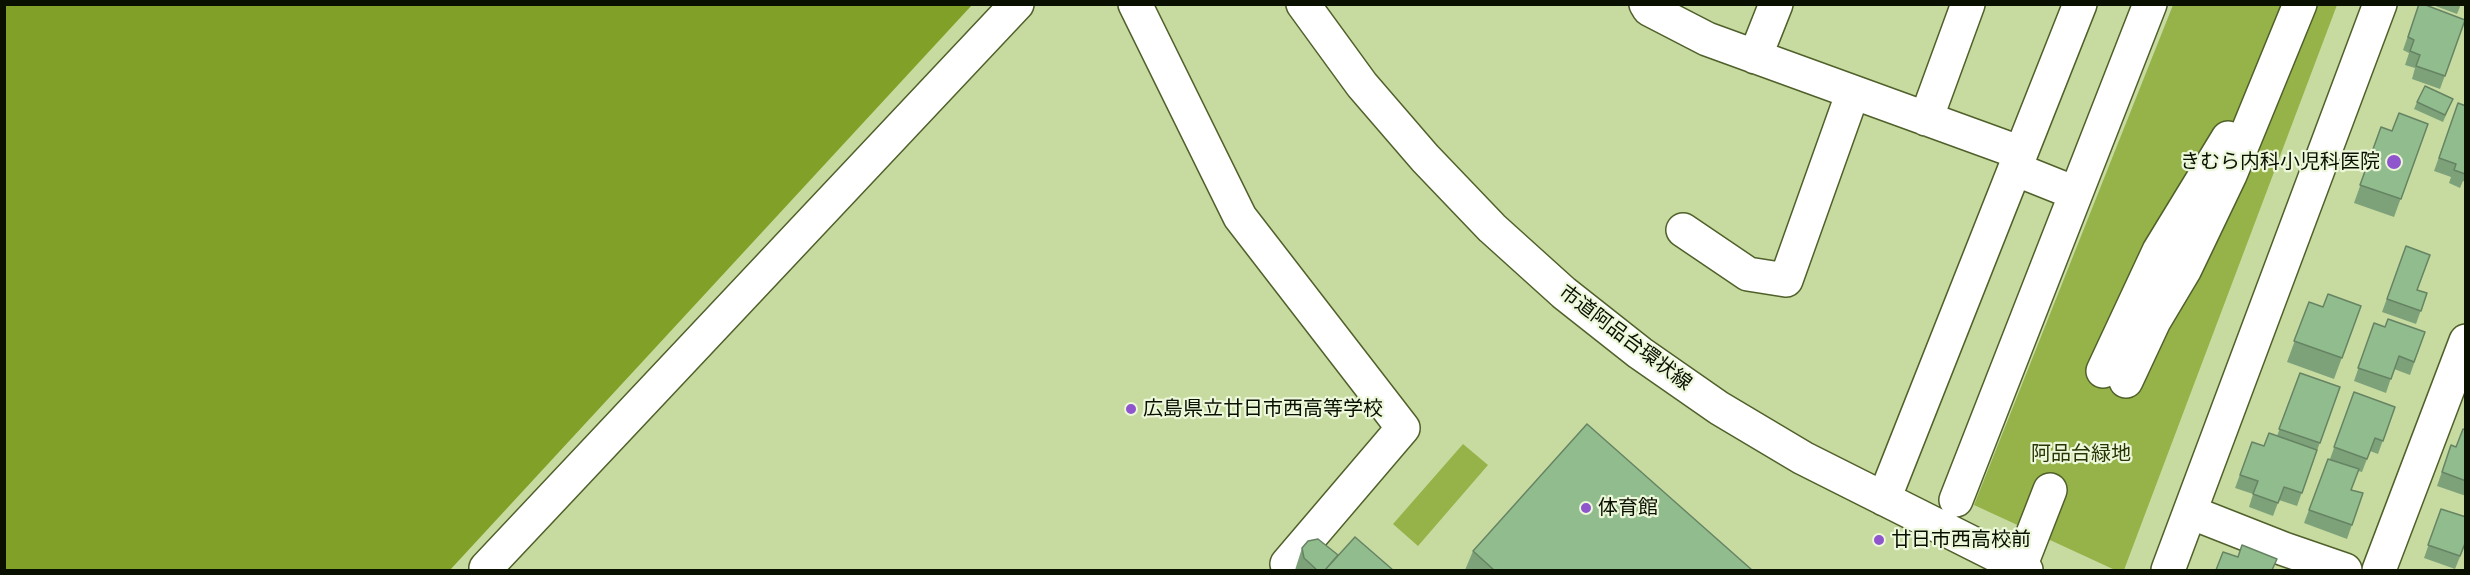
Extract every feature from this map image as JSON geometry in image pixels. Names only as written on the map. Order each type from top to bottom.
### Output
[{"type":"street","points":[[487,570],[486,568],[1017,4]]},
{"type":"street","points":[[1135,4],[1240,217],[1403,428],[1287,564]]},
{"type":"street","name":"市道阿品台環状線","points":[[1303,4],[1362,85],[1425,158],[1492,228],[1564,293],[1640,353],[1719,408],[1803,458],[2024,569]]},
{"type":"street","points":[[1646,4],[1649,9],[1707,39],[1926,119],[2018,161],[2076,193]]},
{"type":"street","points":[[1755,57],[1776,4]]},
{"type":"street","points":[[1926,119],[1968,4]]},
{"type":"street","points":[[1884,499],[2080,4]]},
{"type":"street","points":[[1956,500],[2150,4]]},
{"type":"street","points":[[2115,376],[2154,321],[2185,269],[2230,175],[2300,4]]},
{"type":"street","points":[[2168,570],[2380,4]]},
{"type":"street","points":[[1683,230],[1748,274],[1786,280],[1853,92]]},
{"type":"street","points":[[2379,570],[2466,341]]},
{"type":"street","points":[[2024,569],[2050,490]]},
{"type":"street","points":[[2190,512],[2345,570]]},
{"type":"green space","points":[[4,5],[972,5],[450,570],[5,570]]},
{"type":"green space","name":"阿品台緑地","points":[[2173,5],[2337,5],[2124,570],[2115,570],[1974,505]]},
{"type":"green space","points":[[1463,444],[1488,465],[1418,546],[1393,524]]},
{"type":"building","points":[[2419,4],[2465,20],[2445,76],[2416,66],[2420,55],[2410,51],[2414,40],[2408,37]]},
{"type":"building","points":[[2425,86],[2453,99],[2445,115],[2417,102]]},
{"type":"building","points":[[2458,103],[2466,106],[2465,174],[2454,170],[2456,164],[2439,158]]},
{"type":"building","points":[[2399,113],[2428,124],[2401,199],[2360,185],[2381,127],[2392,131]]},
{"type":"building","points":[[2406,246],[2430,255],[2417,290],[2427,293],[2421,311],[2387,299]]},
{"type":"building","points":[[2328,294],[2361,306],[2342,358],[2294,341],[2309,302],[2323,307]]},
{"type":"building","points":[[2388,319],[2425,332],[2414,362],[2399,356],[2391,379],[2358,368],[2374,323],[2385,327]]},
{"type":"building","points":[[2300,373],[2340,387],[2320,443],[2279,429]]},
{"type":"building","points":[[2354,392],[2395,407],[2383,441],[2375,438],[2367,459],[2334,447]]},
{"type":"building","name":"体育館","points":[[1587,424],[1752,570],[1494,570],[1473,551]]},
{"type":"building","points":[[2463,429],[2466,430],[2466,481],[2442,472],[2451,445],[2456,447]]},
{"type":"building","points":[[2269,433],[2317,450],[2302,493],[2284,487],[2278,503],[2253,494],[2258,481],[2240,475],[2252,442],[2264,446]]},
{"type":"building","points":[[2328,459],[2359,469],[2351,490],[2363,493],[2352,525],[2309,510]]},
{"type":"building","points":[[2441,509],[2466,517],[2466,541],[2460,556],[2428,545]]},
{"type":"building","points":[[1355,537],[1393,570],[1325,570]]},
{"type":"building","points":[[1318,539],[1338,555],[1325,570],[1317,570],[1304,558],[1302,548],[1308,541]]},
{"type":"building","points":[[2242,545],[2277,559],[2272,570],[2216,570],[2223,552],[2238,557]]},
{"type":"place","name":"きむら内科小児科医院","points":[[2394,162]]},
{"type":"place","name":"広島県立廿日市西高等学校","points":[[1131,409]]},
{"type":"place","name":"体育館","points":[[1586,508]]},
{"type":"place","name":"廿日市西高校前","points":[[1879,540]]}]
